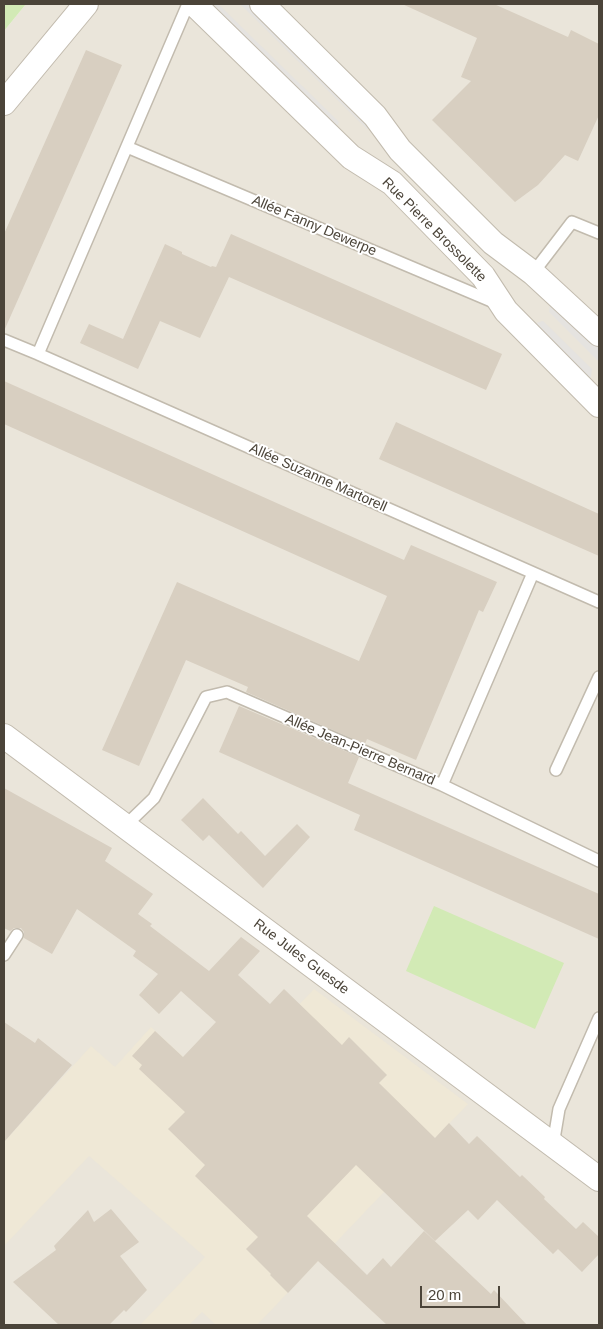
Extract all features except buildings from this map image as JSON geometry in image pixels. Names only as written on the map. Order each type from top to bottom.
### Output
[{"type":"street","points":[[4,103],[86,4]]},
{"type":"street","name":"Rue Pierre Brossolette","points":[[194,4],[351,157],[392,183],[483,276],[506,311],[599,405]]},
{"type":"street","points":[[262,4],[375,116],[400,150],[493,244],[533,273],[599,334]]},
{"type":"street","points":[[568,374],[575,395],[587,406],[599,409]]},
{"type":"street","name":"Rue Jules Guesde","points":[[4,736],[599,1179]]},
{"type":"lane","points":[[4,340],[38,354],[188,4]]},
{"type":"lane","name":"Allée Fanny Dewerpe","points":[[127,147],[502,305]]},
{"type":"lane","points":[[533,273],[572,222],[599,233]]},
{"type":"lane","name":"Allée Suzanne Martorell","points":[[38,354],[599,602]]},
{"type":"lane","name":"Allée Jean-Pierre Bernard","points":[[125,826],[154,798],[206,697],[227,692],[442,785],[533,573]]},
{"type":"lane","points":[[556,770],[599,677]]},
{"type":"lane","points":[[442,785],[599,860]]},
{"type":"lane","points":[[4,955],[18,935]]},
{"type":"lane","points":[[553,1144],[559,1109],[599,1018]]},
{"type":"shaded area","points":[[26,4],[599,4],[599,1325],[4,1325],[4,31]]},
{"type":"shaded area","points":[[205,4],[218,4],[339,122],[335,131]]},
{"type":"shaded area","points":[[240,4],[254,4],[374,124],[367,129]]},
{"type":"shaded area","points":[[551,298],[599,344],[599,362],[549,312]]},
{"type":"shaded area","points":[[543,321],[592,369],[590,385],[532,324]]},
{"type":"shaded area","points":[[314,989],[468,1104],[257,1325],[216,1325],[202,1312],[189,1325],[140,1325],[205,1257],[89,1156],[4,1246],[4,1142],[91,1046],[115,1067],[151,1027],[218,1089]]},
{"type":"green space","points":[[4,4],[26,4],[4,31]]},
{"type":"green space","points":[[434,906],[564,963],[535,1029],[406,971]]}]
